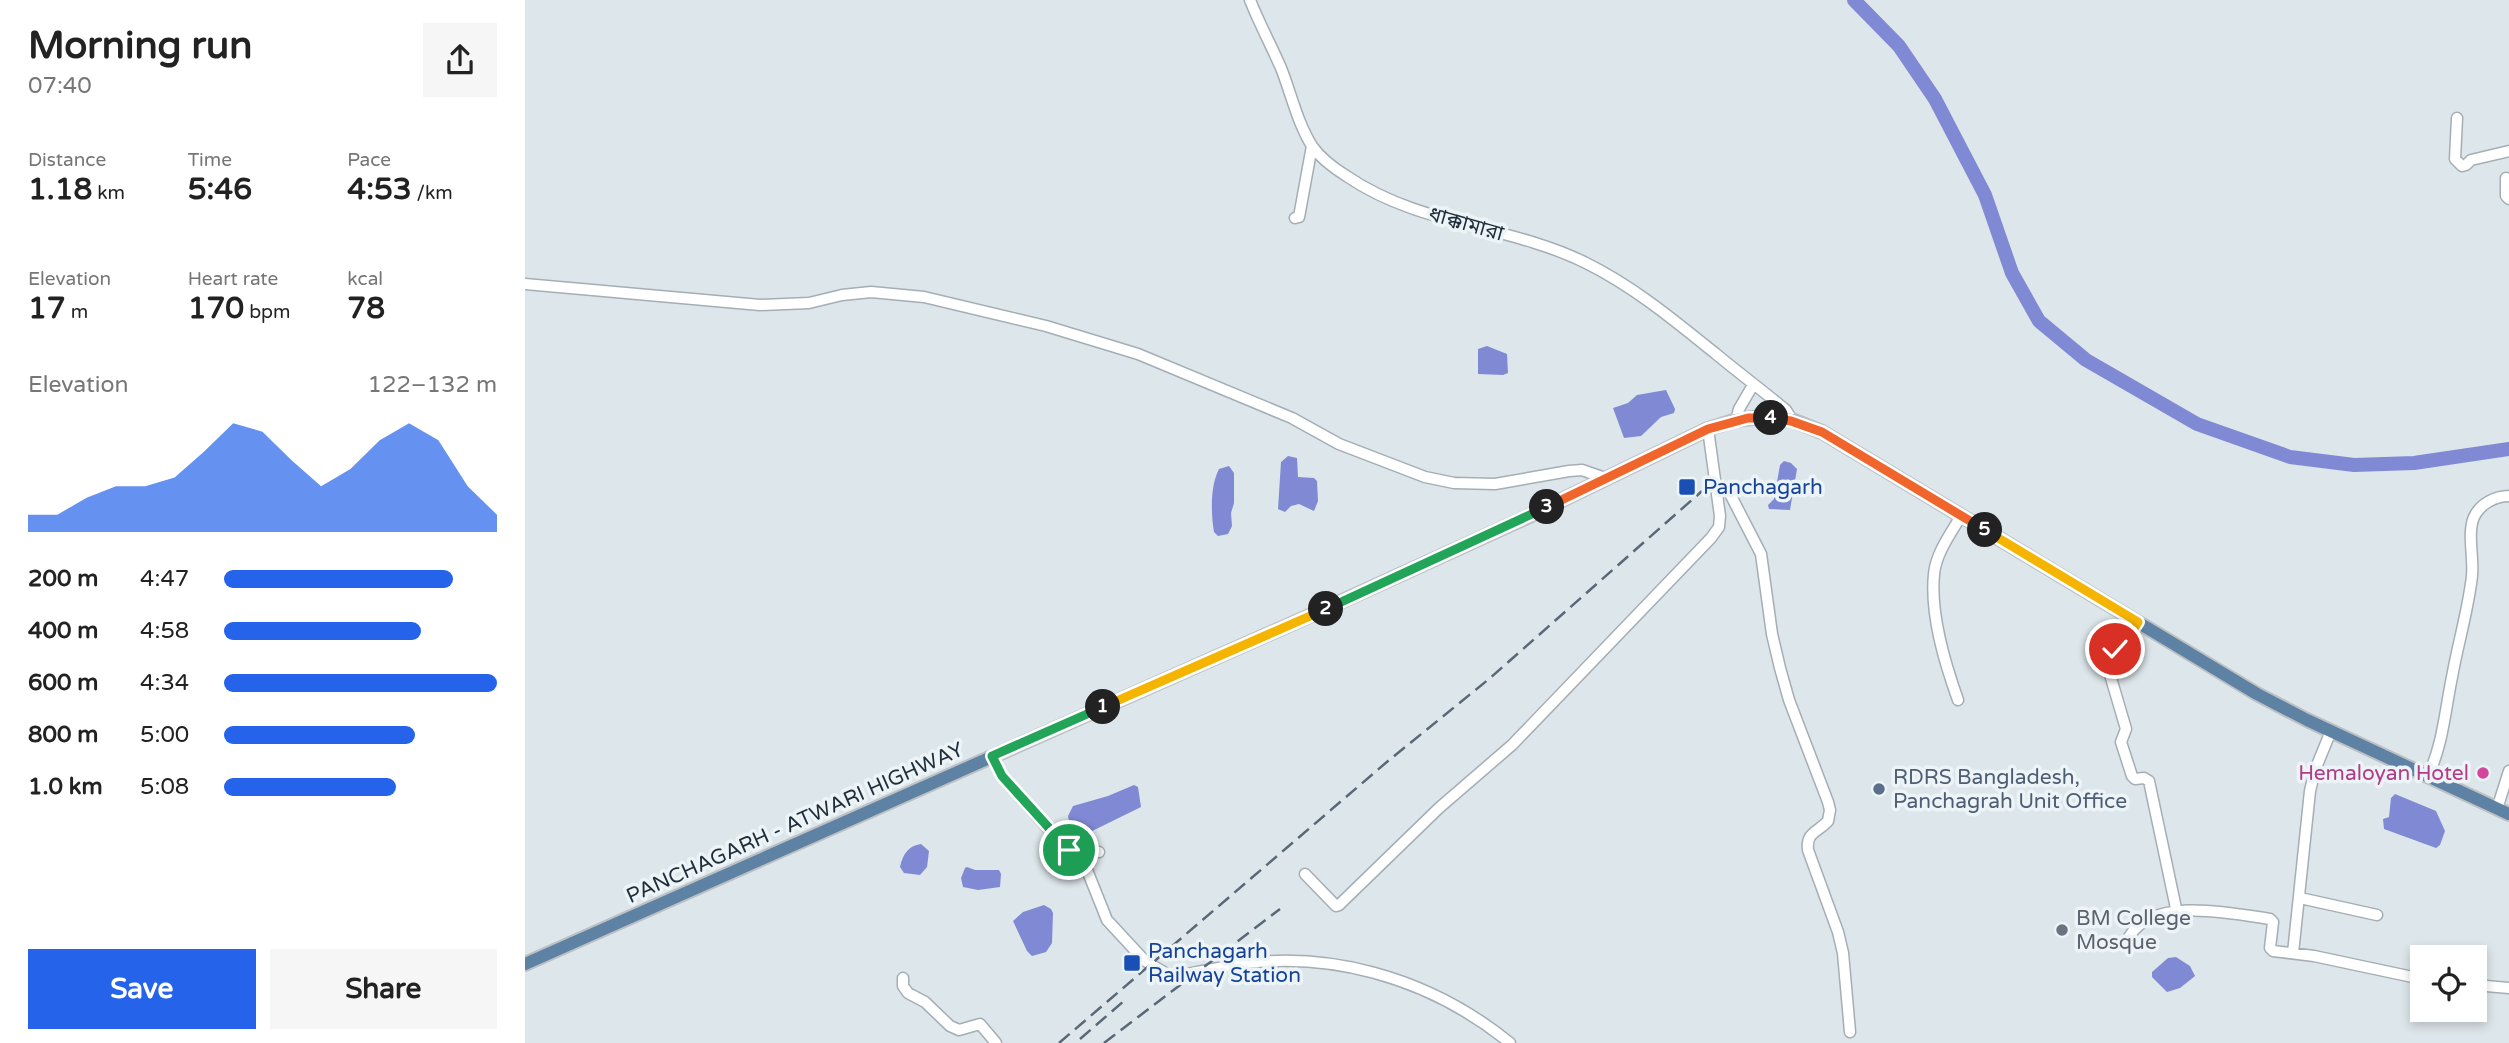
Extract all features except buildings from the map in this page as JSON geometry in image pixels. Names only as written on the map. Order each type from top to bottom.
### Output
[{"type":"main road","name":"PANCHAGARH - ATWARI HIGHWAY","points":[[525,964],[1316,613],[1525,518],[1708,429],[1735,420],[1761,417],[1791,421],[1825,434],[2257,694],[2503,812]]},
{"type":"street","name":"ধাক্কামারা","points":[[1250,0],[1280,67],[1303,129],[1313,146],[1339,172],[1391,201],[1459,224],[1542,245],[1587,263],[1638,294],[1786,410],[1791,421]]},
{"type":"street","points":[[2456,118],[2455,159],[2462,166],[2471,160],[2509,151]]},
{"type":"street","points":[[1295,218],[1299,217],[1313,146]]},
{"type":"street","points":[[2506,178],[2506,196],[2509,199]]},
{"type":"street","points":[[525,284],[760,305],[809,303],[842,295],[871,292],[924,297],[1046,326],[1129,351],[1293,418],[1339,444],[1425,477],[1481,485],[1582,470],[1605,478]]},
{"type":"street","points":[[1735,420],[1753,385]]},
{"type":"street","points":[[1305,874],[1339,905],[1439,808],[1512,745],[1711,538],[1720,522],[1708,429]]},
{"type":"street","points":[[1716,484],[1727,490],[1761,554],[1772,634],[1783,678],[1830,810],[1828,821],[1810,836],[1807,844],[1843,953],[1850,1032]]},
{"type":"street","points":[[2428,776],[2438,752],[2452,672],[2465,622],[2473,563],[2473,519],[2486,503],[2501,496],[2509,496]]},
{"type":"street","points":[[1958,700],[1932,596],[1938,561],[1961,516]]},
{"type":"street","points":[[2138,622],[2127,639],[2109,652],[2106,661],[2126,729],[2121,742],[2132,776],[2149,781],[2177,912]]},
{"type":"street","points":[[2293,953],[2312,780],[2331,731]]},
{"type":"street","points":[[992,756],[1002,776],[1069,850],[1083,854],[1099,852]]},
{"type":"street","points":[[2503,812],[2509,771]]},
{"type":"street","points":[[1083,854],[1107,920],[1145,961],[1174,978],[1250,963],[1295,960],[1334,964],[1377,974],[1422,989],[1510,1043]]},
{"type":"street","points":[[2300,898],[2377,915]]},
{"type":"street","points":[[2129,937],[2147,918],[2177,912],[2210,911],[2270,919],[2273,922],[2270,948],[2273,951],[2410,977]]},
{"type":"street","points":[[903,978],[903,986],[908,993],[925,1002],[950,1026],[960,1030],[981,1024],[996,1043]]},
{"type":"street","points":[[2487,986],[2509,988]]},
{"type":"water","points":[[1487,346],[1507,354],[1508,373],[1478,374],[1478,349]]},
{"type":"water","points":[[1666,390],[1675,409],[1674,413],[1661,417],[1641,436],[1624,438],[1613,408],[1628,403],[1637,395]]},
{"type":"water","points":[[1288,456],[1297,458],[1298,477],[1314,478],[1317,481],[1318,501],[1314,511],[1299,504],[1291,506],[1285,512],[1278,509],[1281,462]]},
{"type":"water","points":[[1784,461],[1797,469],[1790,510],[1769,509],[1768,505],[1774,499],[1780,465]]},
{"type":"water","points":[[1229,466],[1234,473],[1232,526],[1228,534],[1218,536],[1213,525],[1213,492],[1219,469]]},
{"type":"water","points":[[1134,785],[1138,787],[1141,807],[1082,836],[1071,830],[1068,816],[1073,806]]},
{"type":"water","points":[[2395,794],[2436,811],[2445,831],[2440,845],[2436,848],[2384,829],[2383,819],[2389,817],[2391,798]]},
{"type":"water","points":[[921,844],[929,851],[927,867],[920,875],[904,873],[900,867],[905,855],[909,849]]},
{"type":"water","points":[[967,867],[975,870],[999,870],[1000,887],[978,890],[963,887],[961,878]]},
{"type":"water","points":[[1044,905],[1053,913],[1052,943],[1046,952],[1032,956],[1013,921],[1023,912]]},
{"type":"water","points":[[2176,957],[2190,966],[2195,976],[2180,988],[2167,992],[2152,977],[2152,972],[2168,958]]},
{"type":"waterway","points":[[1854,0],[1899,46],[1935,99],[1985,195],[2012,273],[2039,321],[2086,360],[2197,424],[2290,457],[2354,465],[2414,463],[2509,449]]},
{"type":"railway","points":[[1059,1043],[1388,761],[1489,679],[1702,491]]},
{"type":"railway","points":[[1104,1043],[1280,909]]},
{"type":"railway","points":[[1080,1039],[1125,1000]]},
{"type":"place","name":"Panchagarh","points":[[1687,487]]},
{"type":"place","name":"Hemaloyan Hotel","points":[[2483,773]]},
{"type":"place","name":"RDRS Bangladesh, Panchagrah Unit Office","points":[[1879,789]]},
{"type":"place","name":"BM College Mosque","points":[[2062,930]]},
{"type":"place","name":"Panchagarh Railway Station","points":[[1132,963]]},
{"type":"route","points":[[1069,850],[1002,776],[992,756],[1316,613],[1525,518],[1708,429],[1735,420],[1776,418],[1822,432],[2138,622],[2127,639],[2115,649]]}]
